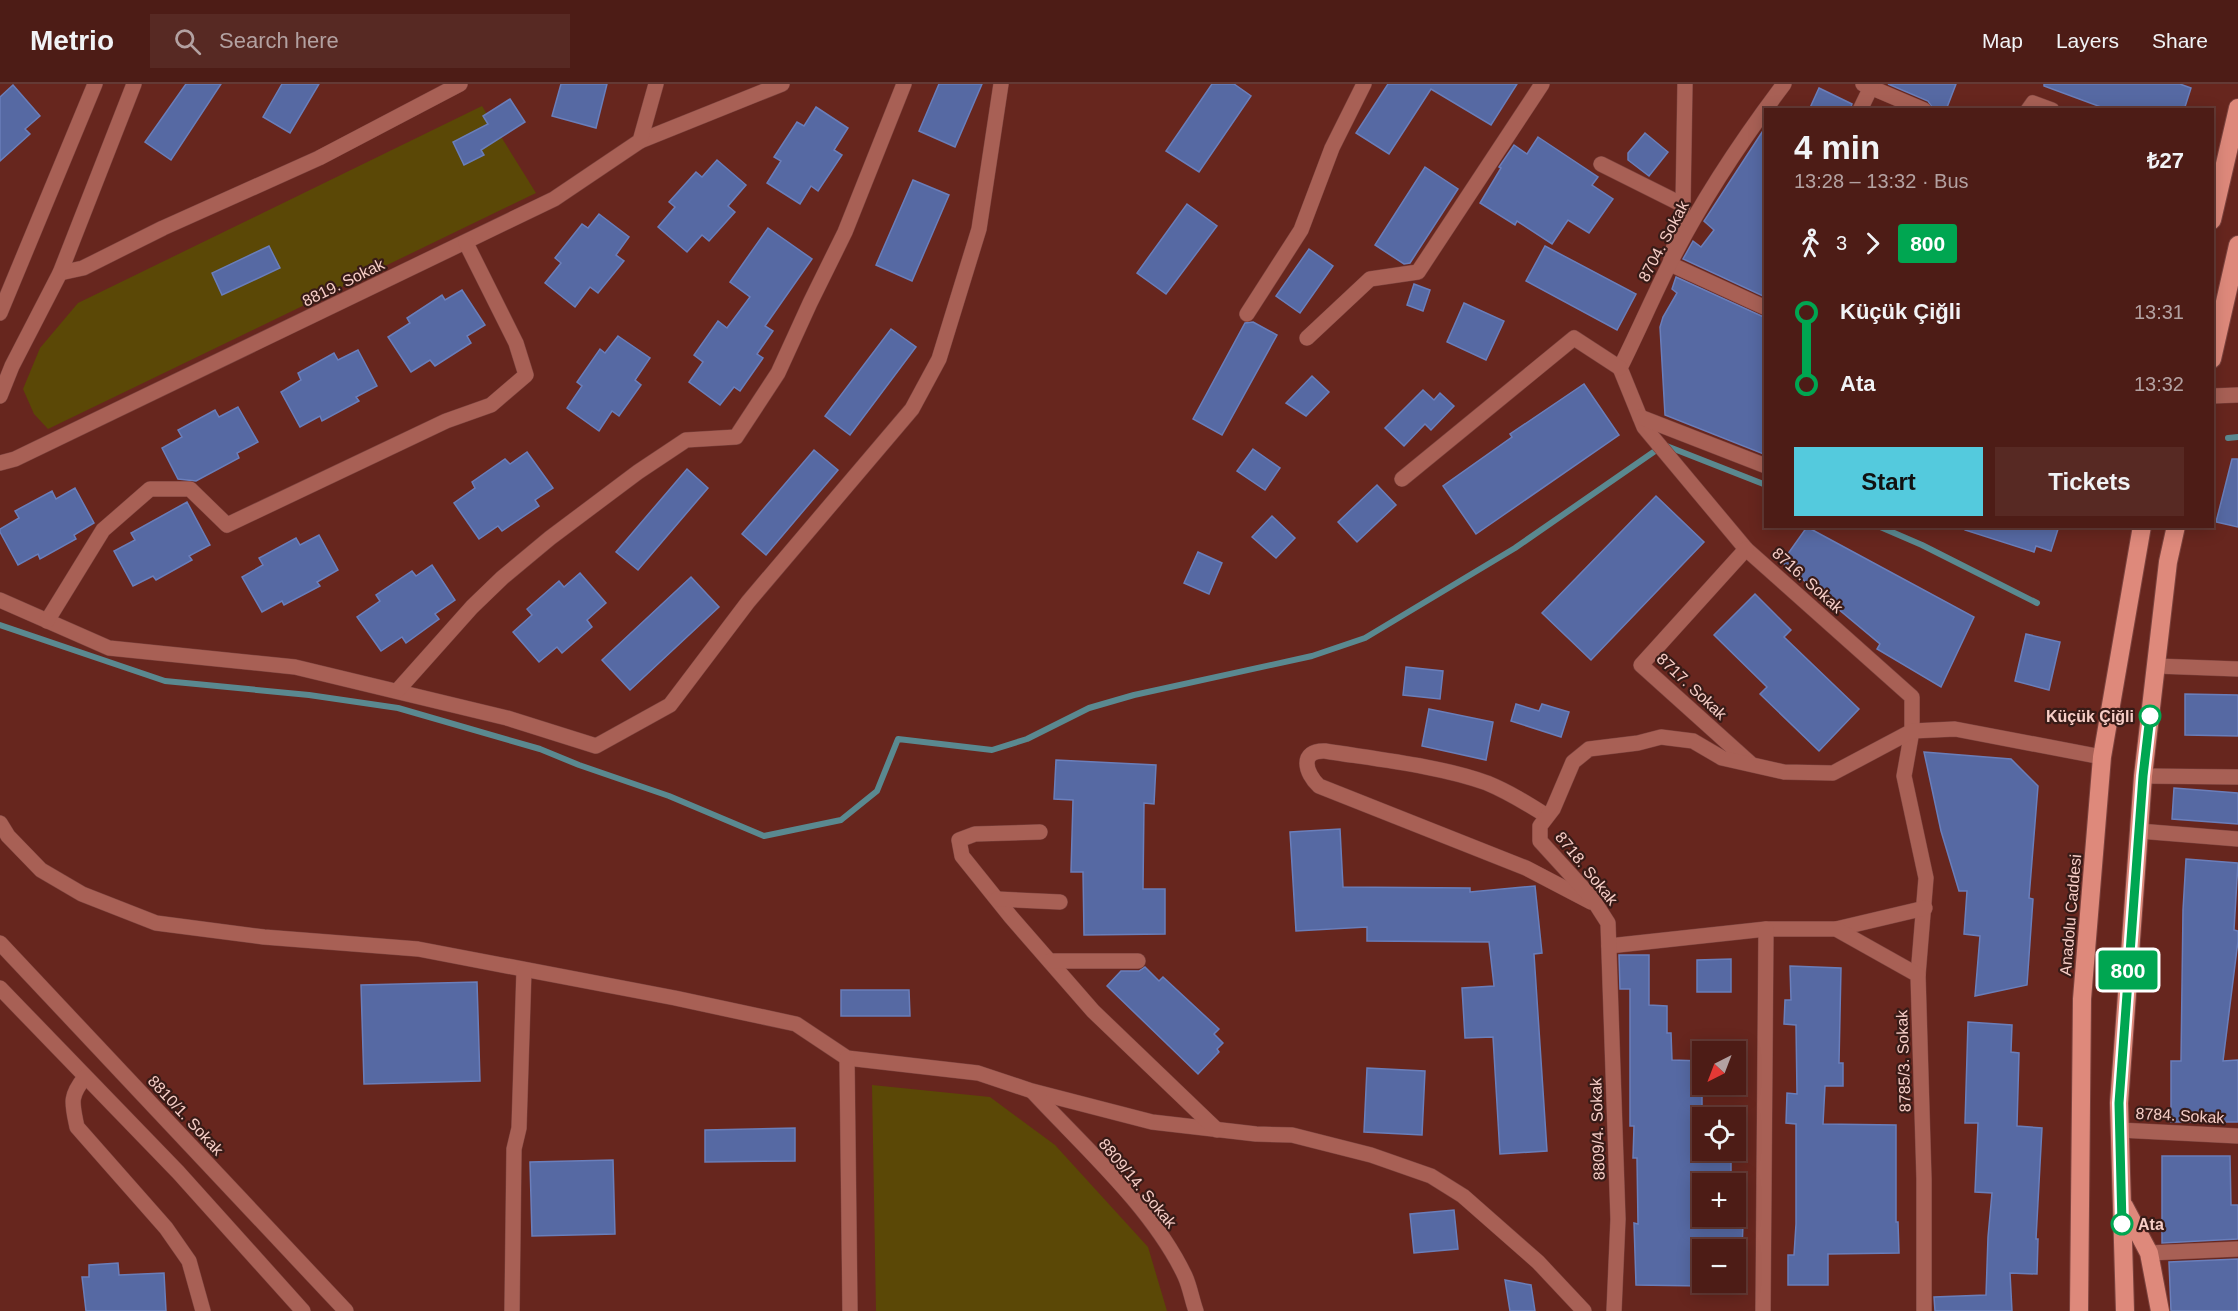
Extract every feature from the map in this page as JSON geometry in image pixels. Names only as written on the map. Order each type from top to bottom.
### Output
[{"type":"highway","points":[[2214,204],[2219,164],[2238,108]]},
{"type":"highway","points":[[2214,350],[2238,245]]},
{"type":"highway","name":"Anadolu Caddesi","points":[[2079,1311],[2082,999],[2102,757],[2142,528]]},
{"type":"highway","points":[[2125,1311],[2119,1103],[2143,776],[2168,562],[2176,528]]},
{"type":"highway","points":[[2122,1201],[2149,1253],[2160,1311]]},
{"type":"street","points":[[0,313],[95,84]]},
{"type":"street","points":[[0,396],[12,366],[60,273],[134,84]]},
{"type":"street","points":[[60,273],[83,268],[163,228],[319,158],[460,84]]},
{"type":"street","points":[[640,141],[656,84]]},
{"type":"street","name":"8819. Sokak","points":[[0,463],[25,454],[554,199],[640,141],[782,84]]},
{"type":"street","points":[[397,691],[472,607],[502,578],[550,538],[638,472],[686,440],[736,437],[778,373],[845,232],[904,84]]},
{"type":"street","points":[[0,600],[109,648],[295,667],[507,718],[596,746],[669,705],[748,602],[912,409],[939,359],[979,229],[1001,84]]},
{"type":"street","points":[[1247,314],[1301,230],[1332,148],[1364,84]]},
{"type":"street","points":[[1307,338],[1370,279],[1418,272],[1542,84]]},
{"type":"street","points":[[1685,84],[1683,206],[1670,264],[1764,306]]},
{"type":"street","name":"8704. Sokak","points":[[1767,108],[1784,84]]},
{"type":"street","points":[[1861,108],[1867,86],[1919,108]]},
{"type":"street","points":[[2029,108],[2032,103],[2046,108]]},
{"type":"street","name":"8704. Sokak","points":[[1620,368],[1670,264],[1711,190],[1764,111]]},
{"type":"street","points":[[1602,164],[1683,206]]},
{"type":"street","points":[[47,621],[103,530],[150,489],[190,489],[226,525],[446,421],[490,405],[526,375],[516,343],[466,243]]},
{"type":"street","points":[[1402,478],[1574,338],[1620,368],[1642,422],[1764,465]]},
{"type":"street","points":[[2214,396],[2238,395]]},
{"type":"street","name":"8716. Sokak","points":[[1642,422],[1746,549],[1912,697],[1912,731],[1904,776],[1926,878],[1925,908]]},
{"type":"street","name":"8717. Sokak","points":[[1746,549],[1641,665],[1752,765]]},
{"type":"street","points":[[2156,666],[2238,669]]},
{"type":"street","name":"8718. Sokak","points":[[1609,946],[1608,923],[1597,905],[1540,841],[1540,826],[1563,789],[1574,762],[1589,749],[1638,743],[1661,737],[1693,741],[1722,758],[1784,772],[1833,773],[1912,731],[1955,729],[2102,757]]},
{"type":"street","points":[[1547,816],[1515,796],[1486,783],[1442,771],[1325,751],[1312,753],[1308,760],[1309,773],[1319,786],[1526,868],[1597,905]]},
{"type":"street","points":[[2143,776],[2238,777]]},
{"type":"street","points":[[0,823],[8,836],[41,870],[82,894],[156,923],[264,937],[418,949],[675,998],[796,1024],[847,1058],[978,1073],[1032,1091],[1152,1122],[1256,1134],[1292,1135],[1371,1155],[1431,1176],[1463,1196],[1538,1262],[1584,1311]]},
{"type":"street","points":[[2139,831],[2238,839]]},
{"type":"street","points":[[1040,832],[975,834],[959,840],[962,856],[1093,1011],[1217,1130]]},
{"type":"street","points":[[997,899],[1060,902]]},
{"type":"street","points":[[1609,946],[1766,929],[1836,929],[1925,908]]},
{"type":"street","name":"8785/3. Sokak","points":[[1924,1311],[1924,1179],[1918,975],[1925,908]]},
{"type":"street","points":[[1763,1311],[1766,929]]},
{"type":"street","points":[[1836,929],[1918,975]]},
{"type":"street","name":"8810/1. Sokak","points":[[0,943],[346,1311]]},
{"type":"street","name":"8809/4. Sokak","points":[[1609,946],[1618,1219],[1614,1311]]},
{"type":"street","points":[[1050,962],[1138,961]]},
{"type":"street","points":[[512,1311],[514,1149],[519,1128],[524,970]]},
{"type":"street","points":[[0,988],[178,1172],[303,1311]]},
{"type":"street","points":[[847,1058],[850,1311]]},
{"type":"street","points":[[85,1077],[74,1091],[77,1127],[166,1228],[189,1261],[203,1311]]},
{"type":"street","name":"8809/14. Sokak","points":[[1032,1091],[1157,1229],[1185,1277],[1196,1311]]},
{"type":"street","name":"8784. Sokak","points":[[2120,1130],[2238,1136]]},
{"type":"street","points":[[2149,1253],[2238,1249]]},
{"type":"shaded area","points":[[482,106],[536,193],[48,429],[34,414],[23,389],[40,348],[78,303]]},
{"type":"shaded area","points":[[872,1085],[990,1097],[1055,1145],[1148,1247],[1167,1311],[876,1311]]},
{"type":"building","points":[[186,84],[221,84],[171,160],[145,142]]},
{"type":"building","points":[[282,84],[319,84],[290,133],[263,117]]},
{"type":"building","points":[[561,84],[607,84],[596,128],[552,116]]},
{"type":"building","points":[[939,84],[982,84],[955,147],[919,131]]},
{"type":"building","points":[[1212,84],[1234,84],[1251,96],[1199,172],[1166,151]]},
{"type":"building","points":[[1388,84],[1517,84],[1491,125],[1431,89],[1389,154],[1356,133]]},
{"type":"building","points":[[1888,84],[1956,84],[1947,108],[1933,108],[1928,101]]},
{"type":"building","points":[[2044,84],[2180,84],[2191,88],[2185,108],[2104,108],[2044,86]]},
{"type":"building","points":[[13,85],[40,116],[25,129],[30,134],[0,161],[0,97]]},
{"type":"building","points":[[1819,88],[1852,104],[1851,108],[1810,108]]},
{"type":"building","points":[[510,99],[525,122],[481,150],[484,155],[464,165],[453,142],[488,124],[483,116]]},
{"type":"building","points":[[816,107],[848,128],[834,150],[842,155],[818,191],[811,186],[800,204],[767,183],[781,161],[774,157],[797,122],[804,126]]},
{"type":"building","points":[[1764,129],[1763,296],[1683,259],[1693,241],[1701,247],[1714,230],[1704,221]]},
{"type":"building","points":[[1645,133],[1668,152],[1649,176],[1628,160],[1628,153]]},
{"type":"building","points":[[1538,137],[1598,177],[1592,185],[1613,199],[1589,233],[1568,220],[1552,244],[1517,221],[1515,225],[1480,203],[1501,168],[1499,167],[1514,145],[1527,154]]},
{"type":"building","points":[[717,160],[746,185],[728,206],[735,212],[709,241],[702,235],[687,252],[658,227],[675,207],[669,202],[696,172],[702,177]]},
{"type":"building","points":[[1425,167],[1458,189],[1410,263],[1404,264],[1375,245]]},
{"type":"building","points":[[913,180],[949,195],[912,281],[876,265]]},
{"type":"building","points":[[1187,204],[1217,226],[1166,294],[1137,273]]},
{"type":"building","points":[[599,214],[629,237],[616,255],[624,261],[598,293],[590,287],[575,307],[545,283],[561,263],[555,258],[582,224],[588,228]]},
{"type":"building","points":[[768,228],[812,259],[765,326],[773,331],[757,354],[763,358],[740,391],[734,387],[720,405],[689,382],[703,362],[694,355],[718,321],[727,328],[750,297],[730,282]]},
{"type":"building","points":[[269,246],[280,268],[222,295],[212,273]]},
{"type":"building","points":[[1545,246],[1636,294],[1617,330],[1526,281]]},
{"type":"building","points":[[1309,249],[1333,266],[1300,313],[1276,296]]},
{"type":"building","points":[[1676,277],[1764,317],[1764,454],[1665,415],[1660,327],[1677,293],[1672,289]]},
{"type":"building","points":[[1414,284],[1430,290],[1423,311],[1407,305]]},
{"type":"building","points":[[462,290],[485,325],[467,336],[471,343],[435,366],[430,360],[411,372],[388,337],[410,323],[407,318],[442,295],[445,300]]},
{"type":"building","points":[[1464,303],[1504,321],[1486,360],[1447,342]]},
{"type":"building","points":[[1253,322],[1277,335],[1222,435],[1193,419],[1245,323]]},
{"type":"building","points":[[891,329],[916,347],[850,435],[825,416]]},
{"type":"building","points":[[618,336],[650,358],[635,380],[641,385],[619,416],[612,411],[599,431],[567,408],[582,386],[577,382],[600,349],[605,353]]},
{"type":"building","points":[[358,350],[377,386],[356,397],[359,401],[322,421],[320,416],[300,427],[281,392],[301,380],[298,373],[334,353],[338,360]]},
{"type":"building","points":[[1312,376],[1329,392],[1306,416],[1286,403]]},
{"type":"building","points":[[1584,384],[1619,435],[1476,534],[1443,486],[1512,437],[1510,434]]},
{"type":"building","points":[[1423,390],[1434,400],[1440,393],[1454,406],[1431,430],[1425,424],[1404,446],[1385,428]]},
{"type":"building","points":[[238,407],[258,442],[237,453],[239,458],[196,481],[178,479],[162,448],[182,437],[178,430],[215,410],[219,417]]},
{"type":"building","points":[[1253,449],[1280,468],[1265,490],[1237,471]]},
{"type":"building","points":[[814,450],[838,470],[766,555],[742,534]]},
{"type":"building","points":[[527,452],[553,488],[535,500],[539,506],[502,531],[498,526],[479,539],[454,503],[475,488],[472,482],[505,459],[510,464]]},
{"type":"building","points":[[2232,459],[2238,459],[2238,527],[2216,522]]},
{"type":"building","points":[[687,469],[708,488],[638,570],[616,552]]},
{"type":"building","points":[[1377,485],[1396,505],[1357,542],[1338,522]]},
{"type":"building","points":[[75,488],[94,523],[74,535],[76,539],[40,559],[38,554],[18,565],[0,529],[19,518],[15,511],[52,491],[56,499]]},
{"type":"building","points":[[1656,496],[1704,542],[1591,660],[1542,613]]},
{"type":"building","points":[[187,502],[210,545],[189,556],[192,560],[156,580],[153,576],[133,586],[114,551],[135,540],[131,533]]},
{"type":"building","points":[[1272,516],[1295,538],[1276,558],[1252,537]]},
{"type":"building","points":[[1806,528],[1809,528],[1974,617],[1941,687],[1877,649],[1880,644],[1782,562]]},
{"type":"building","points":[[1965,528],[2058,528],[2051,551],[2036,546],[2034,552],[1965,530]]},
{"type":"building","points":[[319,535],[338,570],[317,582],[320,586],[284,605],[282,601],[262,612],[242,577],[263,565],[259,558],[296,538],[300,545]]},
{"type":"building","points":[[1198,552],[1222,563],[1209,594],[1184,583]]},
{"type":"building","points":[[432,565],[455,600],[435,614],[439,619],[406,643],[402,637],[381,651],[357,617],[380,601],[376,595],[412,571],[416,576]]},
{"type":"building","points":[[580,573],[606,603],[587,620],[592,627],[562,653],[557,647],[539,662],[513,632],[532,615],[527,609],[559,581],[564,587]]},
{"type":"building","points":[[691,577],[719,607],[630,690],[602,660]]},
{"type":"building","points":[[1755,594],[1791,630],[1784,637],[1859,709],[1819,751],[1760,694],[1767,687],[1714,635]]},
{"type":"building","points":[[2026,634],[2060,642],[2049,690],[2015,681]]},
{"type":"building","points":[[1406,667],[1443,671],[1440,699],[1403,695]]},
{"type":"building","points":[[2185,694],[2238,695],[2238,736],[2185,735]]},
{"type":"building","points":[[1516,704],[1539,711],[1542,704],[1569,712],[1561,737],[1511,721]]},
{"type":"building","points":[[1429,709],[1493,722],[1486,760],[1422,746]]},
{"type":"building","points":[[1924,752],[2011,759],[2038,786],[2029,898],[2033,899],[2027,985],[1975,996],[1980,936],[1964,934],[1967,891],[1959,891],[1941,831]]},
{"type":"building","points":[[1056,760],[1156,765],[1154,804],[1144,803],[1143,889],[1165,889],[1165,934],[1084,935],[1083,872],[1071,872],[1073,800],[1054,799]]},
{"type":"building","points":[[2174,788],[2238,793],[2238,824],[2172,819]]},
{"type":"building","points":[[1340,829],[1343,887],[1470,888],[1470,892],[1535,886],[1542,953],[1534,954],[1547,1151],[1500,1154],[1493,1037],[1465,1038],[1462,988],[1494,986],[1489,942],[1367,941],[1367,927],[1296,931],[1290,832]]},
{"type":"building","points":[[2186,859],[2238,863],[2234,930],[2238,931],[2238,941],[2223,1061],[2238,1060],[2238,1122],[2171,1122],[2171,1061],[2181,1061]]},
{"type":"building","points":[[1619,955],[1649,955],[1649,1005],[1667,1006],[1667,1033],[1671,1033],[1672,1060],[1692,1061],[1692,1095],[1702,1095],[1702,1107],[1692,1107],[1692,1161],[1731,1161],[1731,1173],[1692,1173],[1692,1227],[1743,1227],[1742,1239],[1692,1239],[1692,1286],[1636,1285],[1634,1223],[1638,1224],[1637,1158],[1633,1158],[1634,1126],[1630,1126],[1630,989],[1620,989]]},
{"type":"building","points":[[1731,959],[1731,992],[1697,992],[1697,960]]},
{"type":"building","points":[[1790,966],[1841,968],[1839,1063],[1843,1063],[1843,1086],[1825,1086],[1823,1124],[1896,1125],[1896,1222],[1898,1222],[1899,1253],[1828,1254],[1828,1285],[1788,1285],[1788,1255],[1794,1255],[1796,1224],[1796,1124],[1786,1123],[1787,1093],[1797,1094],[1796,1025],[1784,1024],[1785,1000],[1791,1000]]},
{"type":"building","points":[[1145,967],[1159,981],[1163,977],[1219,1029],[1214,1034],[1223,1043],[1217,1049],[1219,1052],[1198,1074],[1107,986],[1121,971],[1139,971]]},
{"type":"building","points":[[477,982],[480,1081],[364,1084],[361,985]]},
{"type":"building","points":[[841,990],[909,990],[910,1016],[841,1016]]},
{"type":"building","points":[[1968,1022],[2012,1025],[2011,1052],[2019,1053],[2017,1126],[2042,1128],[2036,1239],[2038,1239],[2037,1274],[2010,1273],[2012,1311],[1935,1311],[1934,1297],[1986,1295],[1992,1193],[1975,1192],[1978,1123],[1965,1123]]},
{"type":"building","points":[[1367,1068],[1425,1071],[1422,1135],[1364,1132]]},
{"type":"building","points":[[795,1128],[795,1161],[705,1162],[705,1130]]},
{"type":"building","points":[[2162,1156],[2230,1156],[2231,1205],[2238,1205],[2238,1239],[2162,1243]]},
{"type":"building","points":[[613,1160],[615,1234],[532,1236],[530,1162]]},
{"type":"building","points":[[1454,1210],[1458,1249],[1414,1253],[1410,1214]]},
{"type":"building","points":[[2238,1259],[2238,1311],[2171,1311],[2169,1262]]},
{"type":"building","points":[[118,1263],[119,1275],[164,1273],[166,1311],[86,1311],[82,1277],[89,1277],[89,1265]]},
{"type":"building","points":[[1505,1280],[1531,1285],[1535,1311],[1510,1311]]},
{"type":"waterway","points":[[2228,438],[2238,437]]},
{"type":"waterway","points":[[1664,445],[1764,484]]},
{"type":"waterway","points":[[0,625],[165,681],[309,695],[398,708],[540,749],[669,796],[764,836],[841,820],[877,791],[898,739],[992,750],[1027,739],[1089,708],[1134,695],[1312,656],[1365,638],[1515,548],[1655,451]]},
{"type":"waterway","points":[[1883,528],[1922,545],[2037,603]]},
{"type":"bus line","name":"800","points":[[2122,1224],[2119,1103],[2143,776],[2150,716]]},
{"type":"place","name":"Küçük Çiğli","points":[[2150,716]]},
{"type":"place","name":"Ata","points":[[2122,1224]]}]
